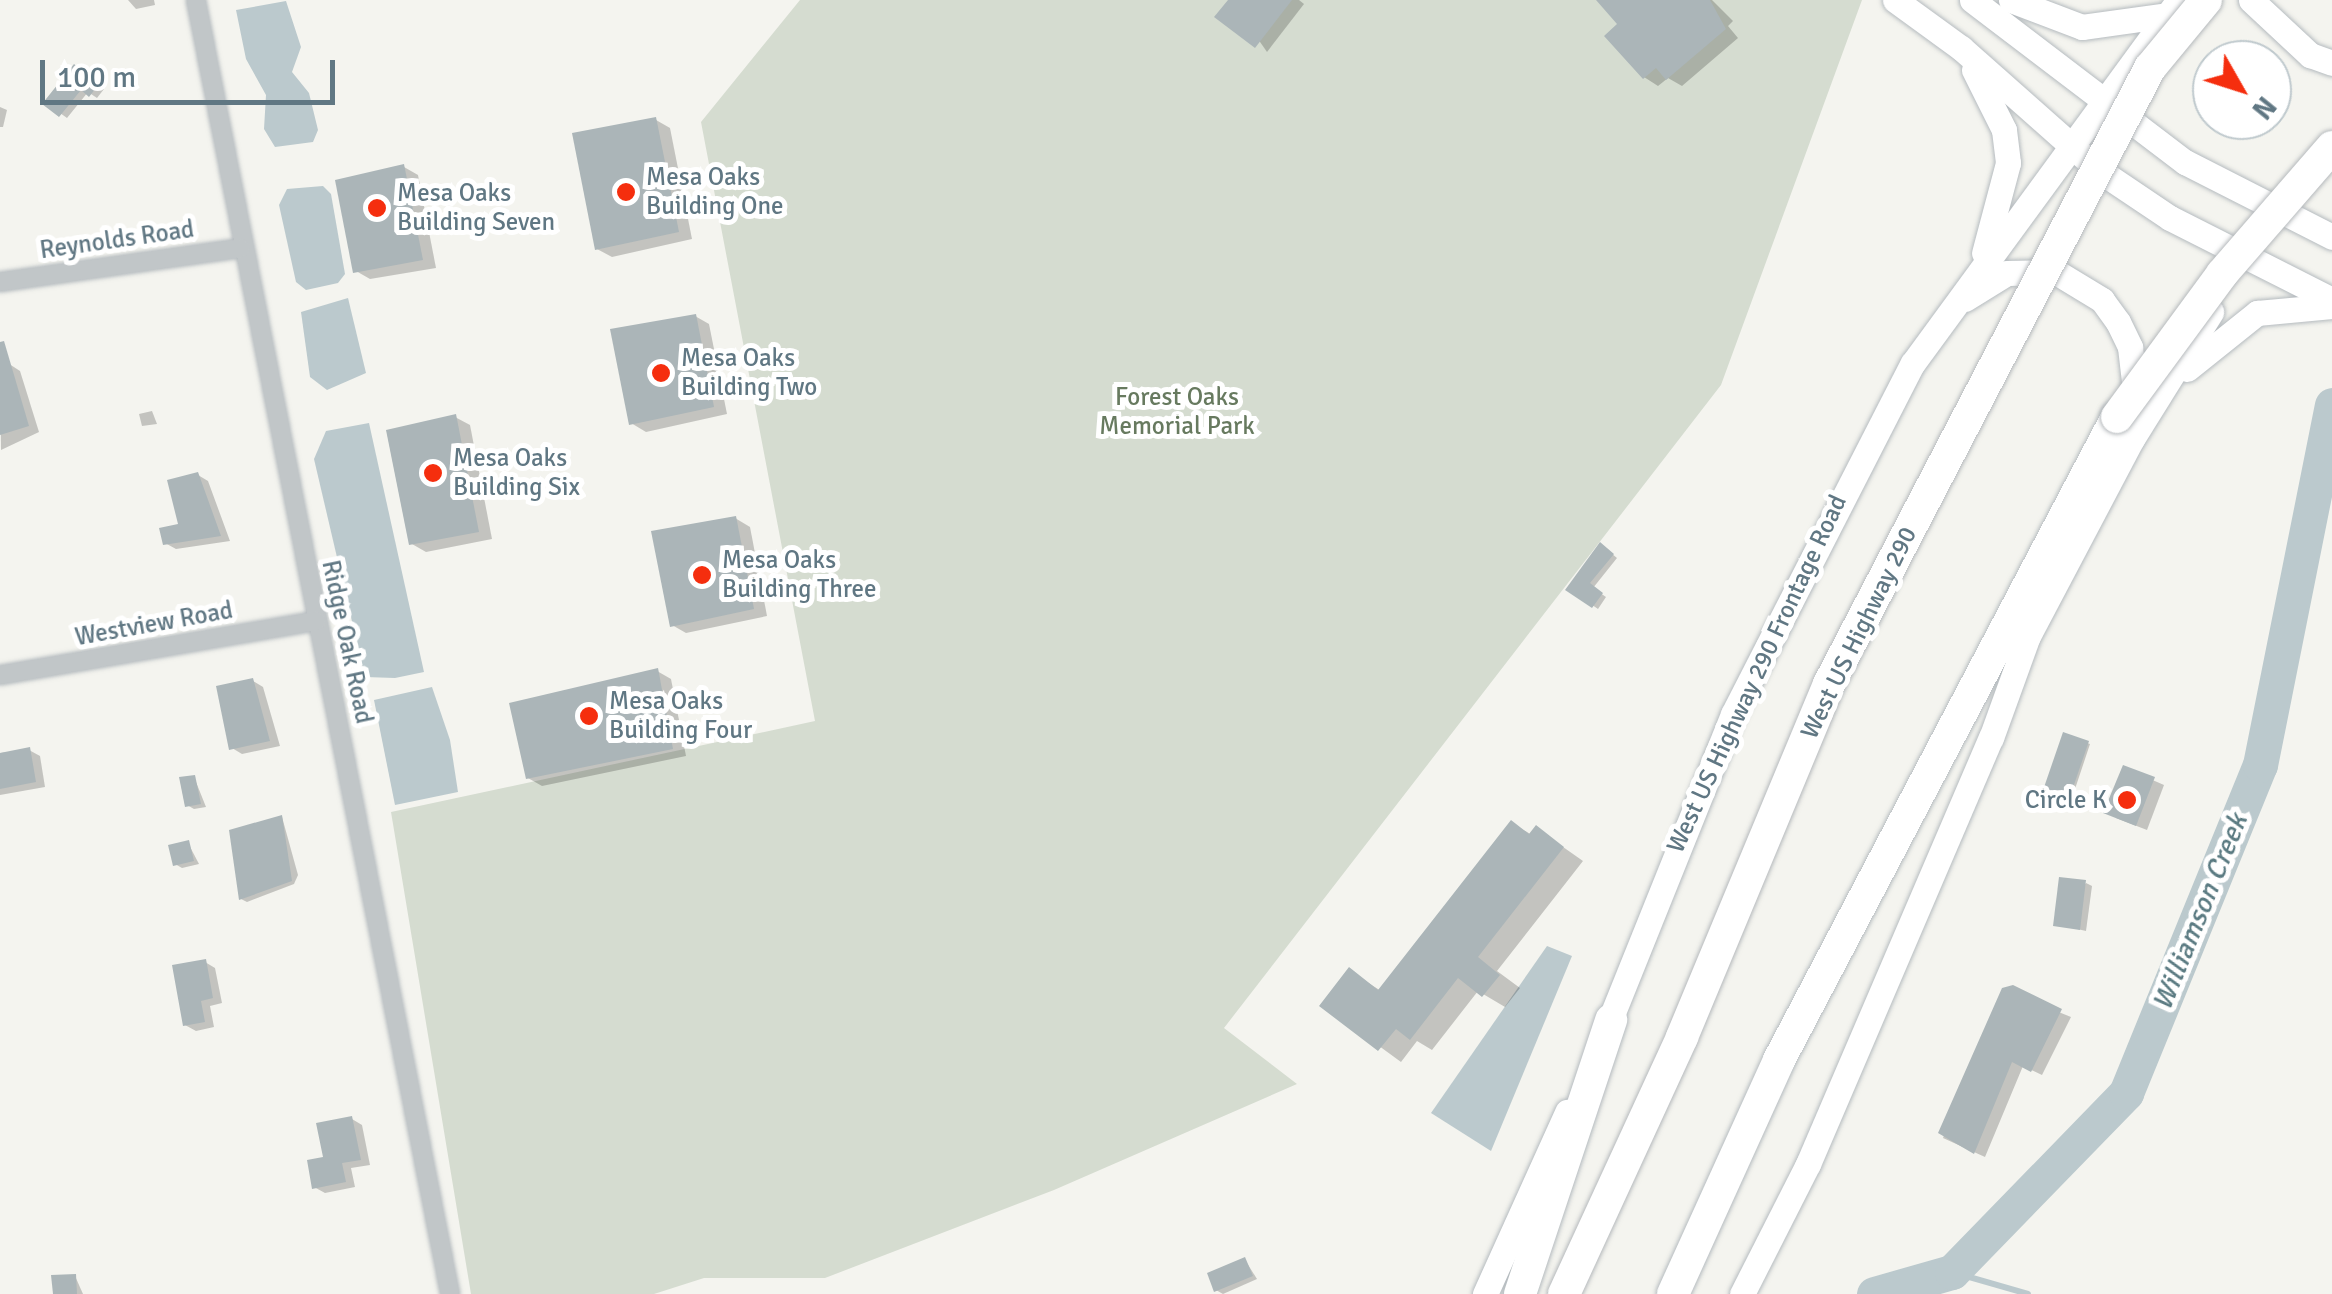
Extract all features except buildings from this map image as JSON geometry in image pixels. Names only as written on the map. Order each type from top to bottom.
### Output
[{"type":"highway","name":"West US Highway 290","points":[[1564,1294],[1682,1037],[1829,684],[2150,68],[2206,0]]},
{"type":"highway","points":[[1673,1294],[1779,1060],[2117,417],[2222,274],[2332,147]]},
{"type":"highway","points":[[1520,1294],[1610,1020]]},
{"type":"main road","points":[[1894,0],[1961,48],[2073,150],[2170,218],[2332,303]]},
{"type":"main road","points":[[1972,0],[2184,162],[2330,236]]},
{"type":"main road","points":[[2010,0],[2082,28],[2173,8]]},
{"type":"main road","points":[[2251,0],[2310,55],[2332,63]]},
{"type":"main road","name":"West US Highway 290 Frontage Road","points":[[1485,1294],[1610,1020],[1672,852],[1779,616],[1913,362],[1974,276],[2073,150],[2173,8]]},
{"type":"main road","points":[[1961,48],[2004,130],[2008,162],[2000,212],[1974,276]]},
{"type":"main road","points":[[1742,1294],[1773,1235],[1968,788],[2028,636],[2158,397],[2248,259],[2332,156]]},
{"type":"main road","points":[[1954,306],[2006,274],[2056,272],[2102,300],[2130,347],[2137,383],[2132,439]]},
{"type":"main road","points":[[2158,397],[2237,324],[2298,306],[2332,303]]},
{"type":"street","name":"Ridge Oak Road","points":[[196,0],[450,1294]]},
{"type":"street","name":"Reynolds Road","points":[[0,282],[242,248]]},
{"type":"street","name":"Westview Road","points":[[0,675],[316,622]]},
{"type":"green space","name":"Forest Oaks Memorial Park","points":[[800,0],[1862,0],[1721,385],[1224,1028],[1297,1084],[1054,1190],[825,1278],[704,1278],[654,1294],[471,1294],[391,812],[815,721],[701,122]]},
{"type":"shaded area","points":[[286,1],[301,47],[292,72],[309,93],[318,130],[313,142],[275,147],[264,129],[266,95],[246,59],[236,10]]},
{"type":"shaded area","points":[[323,186],[331,194],[345,274],[338,283],[306,290],[296,282],[279,205],[287,189]]},
{"type":"shaded area","points":[[348,298],[366,373],[327,390],[310,377],[301,312]]},
{"type":"shaded area","points":[[369,423],[424,672],[395,678],[365,677],[314,459],[326,431]]},
{"type":"shaded area","points":[[432,687],[450,740],[458,792],[395,805],[374,700]]},
{"type":"shaded area","points":[[1547,946],[1572,956],[1491,1151],[1431,1113]]},
{"type":"waterway","name":"Williamson Creek","points":[[1874,1294],[1952,1272],[2126,1093],[2260,765],[2332,405]]},
{"type":"waterway","points":[[1952,1272],[2028,1294]]},
{"type":"place","name":"Mesa Oaks Building One","points":[[626,192]]},
{"type":"place","name":"Mesa Oaks Building Seven","points":[[377,208]]},
{"type":"place","name":"Mesa Oaks Building Two","points":[[661,373]]},
{"type":"place","name":"Mesa Oaks Building Six","points":[[433,473]]},
{"type":"place","name":"Mesa Oaks Building Three","points":[[702,575]]},
{"type":"place","name":"Mesa Oaks Building Four","points":[[589,716]]},
{"type":"place","name":"Circle K","points":[[2127,800]]}]
